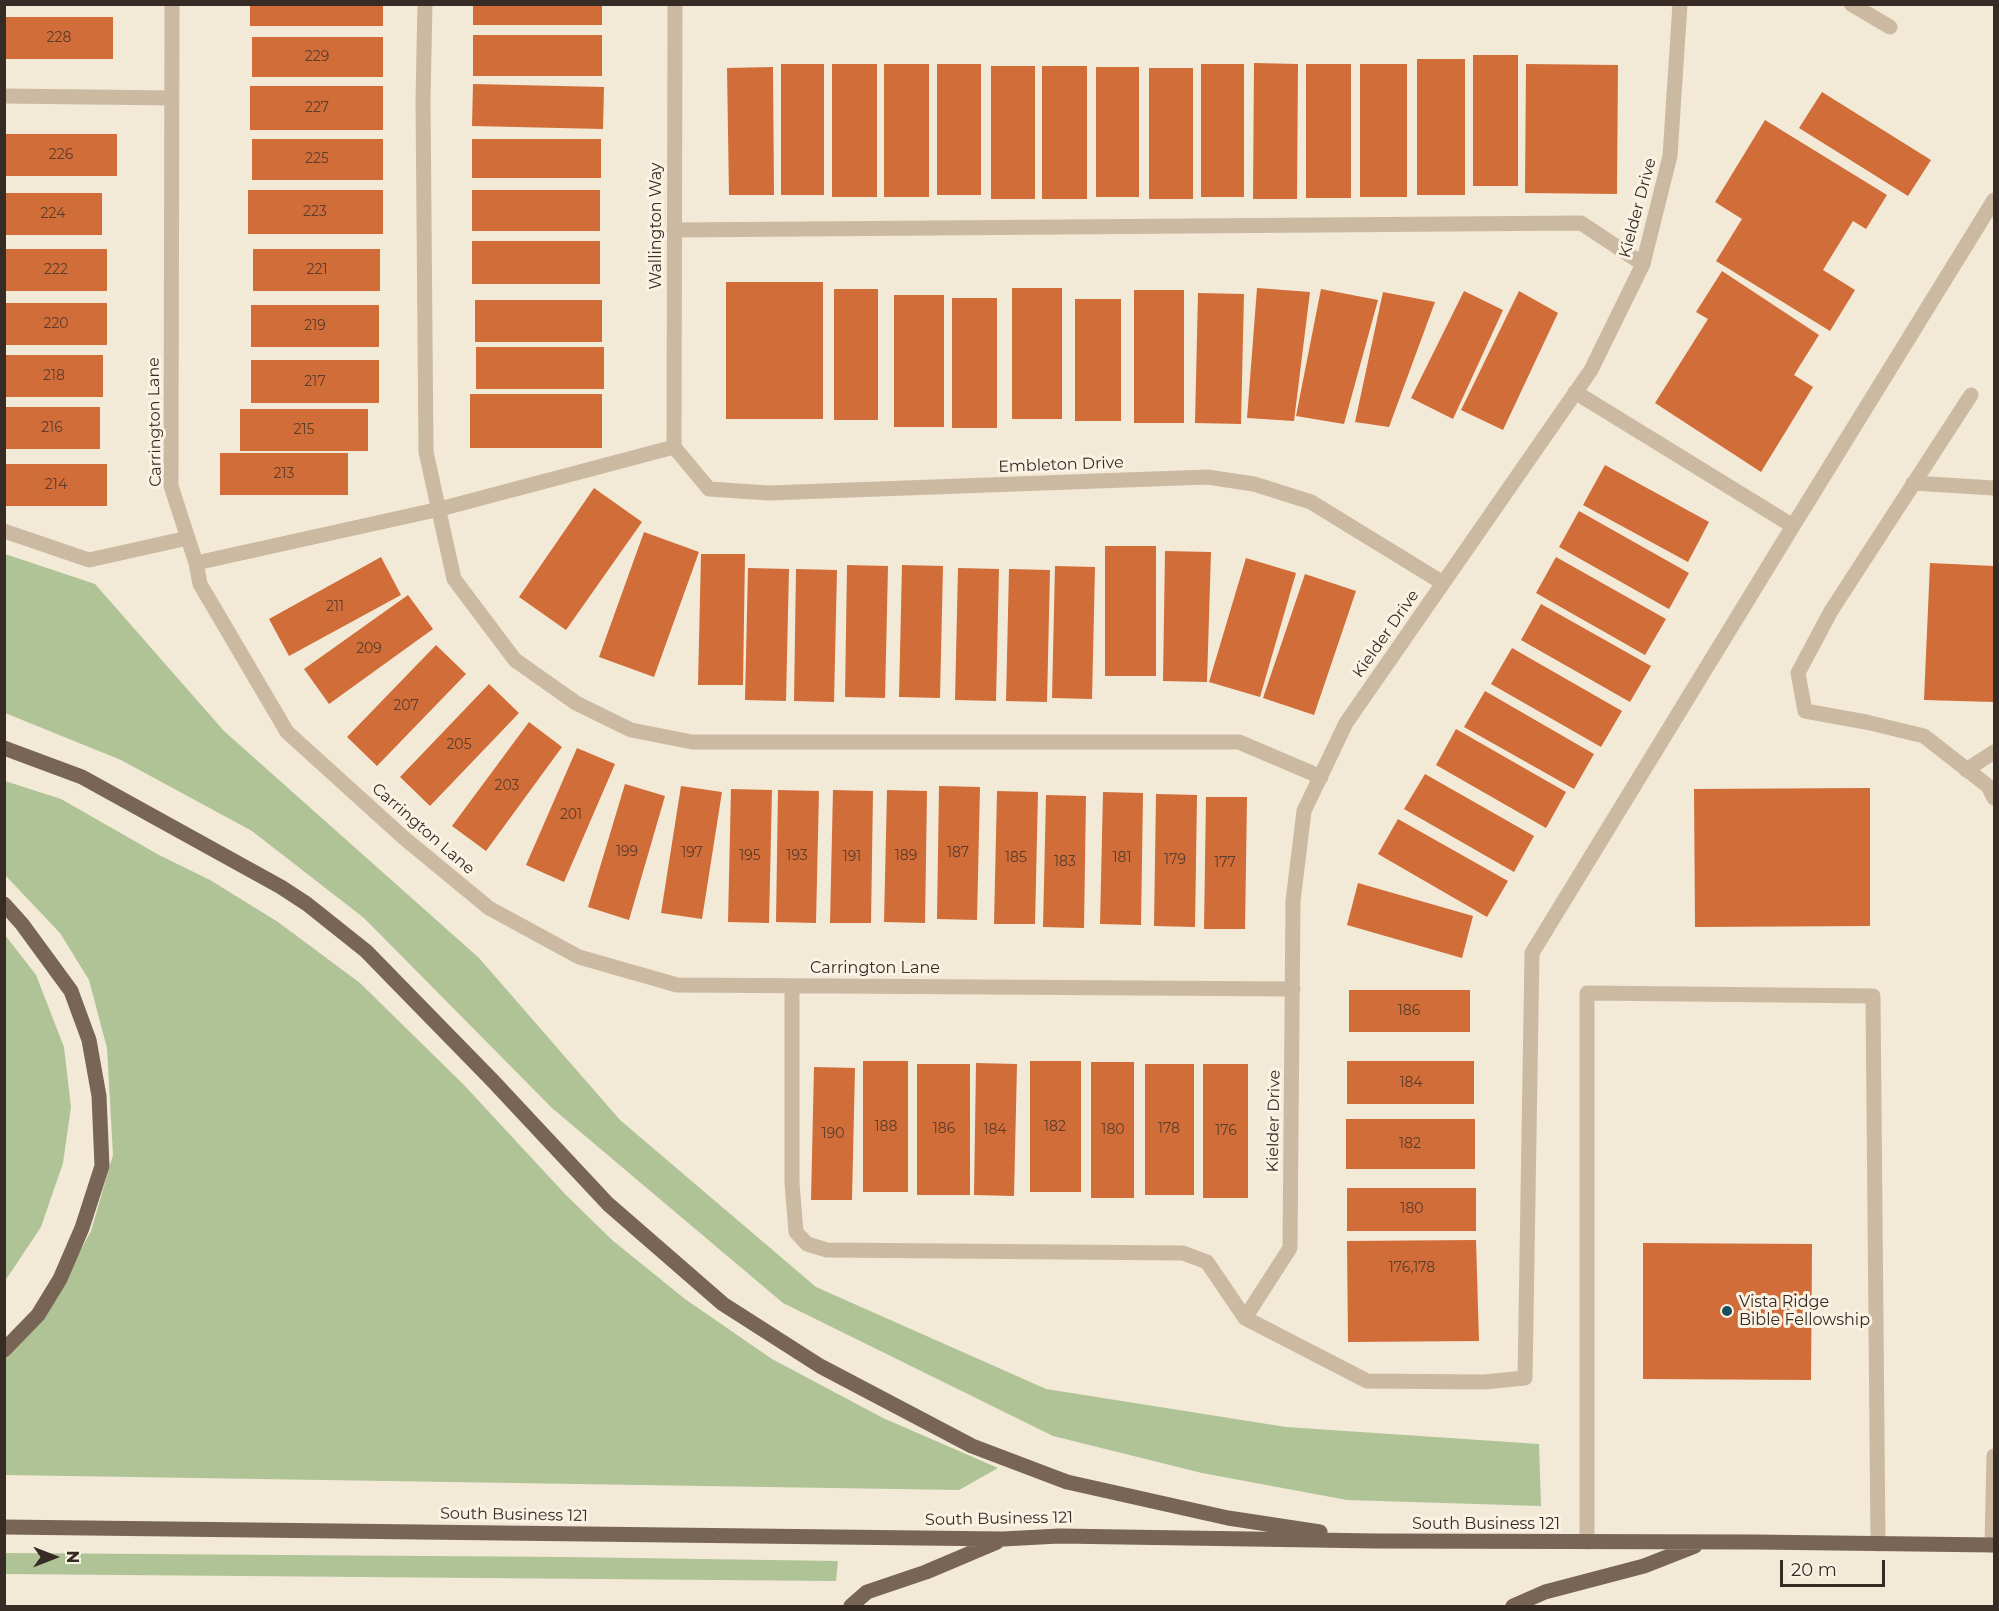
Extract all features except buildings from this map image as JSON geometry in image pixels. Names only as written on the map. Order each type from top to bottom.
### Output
[{"type":"main road","points":[[4,748],[82,777],[281,887],[307,904],[366,951],[492,1080],[608,1204],[723,1304],[820,1366],[972,1446],[1067,1482],[1228,1518],[1376,1541]]},
{"type":"main road","points":[[4,904],[22,924],[71,991],[89,1040],[99,1096],[102,1166],[82,1228],[60,1279],[38,1315],[4,1350]]},
{"type":"main road","name":"South Business 121","points":[[4,1527],[1003,1539],[1059,1536],[1376,1541],[1993,1545]]},
{"type":"main road","points":[[851,1606],[867,1592],[926,1572],[1003,1539]]},
{"type":"main road","points":[[1513,1606],[1545,1592],[1644,1566],[1703,1543]]},
{"type":"street","name":"Carrington Lane","points":[[172,4],[171,486],[196,563],[200,584],[287,732],[404,838],[489,908],[579,957],[677,985],[1293,989]]},
{"type":"street","points":[[425,4],[423,110],[426,452],[454,579],[515,660],[576,703],[632,730],[693,742],[1239,742],[1321,777]]},
{"type":"street","name":"Wallington Way","points":[[674,447],[675,4]]},
{"type":"street","name":"Kielder Drive","points":[[1245,1318],[1290,1248],[1293,901],[1304,811],[1346,723],[1591,370],[1642,264],[1670,156],[1680,4]]},
{"type":"street","points":[[1851,4],[1890,27]]},
{"type":"street","points":[[4,96],[172,98]]},
{"type":"street","points":[[792,986],[792,1183],[796,1232],[807,1244],[827,1250],[1183,1253],[1207,1262],[1245,1318],[1366,1381],[1484,1382],[1525,1378],[1532,953],[1995,200]]},
{"type":"street","points":[[674,230],[1581,223],[1642,264]]},
{"type":"street","points":[[1575,392],[1793,526]]},
{"type":"street","points":[[1971,395],[1831,611],[1798,673],[1805,711],[1924,736],[1988,786],[1995,798]]},
{"type":"street","points":[[196,563],[440,509],[674,447]]},
{"type":"street","name":"Embleton Drive","points":[[674,447],[709,489],[721,490],[769,493],[1207,477],[1254,484],[1311,502],[1443,583]]},
{"type":"street","points":[[1913,483],[1995,488]]},
{"type":"street","points":[[4,531],[89,560],[188,538]]},
{"type":"street","points":[[1966,770],[1995,752]]},
{"type":"street","points":[[1587,1542],[1587,993],[1873,996],[1878,1544]]},
{"type":"street","points":[[1993,1545],[1995,1456]]},
{"type":"green space","points":[[5,554],[95,584],[224,731],[479,958],[620,1120],[816,1287],[1046,1389],[1286,1427],[1539,1444],[1541,1506],[1347,1500],[1202,1473],[1053,1436],[783,1303],[552,1108],[364,918],[252,831],[121,760],[5,713]]},
{"type":"green space","points":[[5,781],[61,799],[159,855],[210,880],[278,922],[360,983],[464,1085],[565,1194],[612,1240],[685,1299],[772,1359],[883,1418],[998,1468],[959,1490],[5,1475],[5,1342],[73,1264],[91,1231],[113,1155],[107,1048],[89,980],[60,933],[5,875]]},
{"type":"green space","points":[[5,935],[36,975],[64,1047],[71,1107],[63,1163],[41,1227],[5,1281]]},
{"type":"green space","points":[[5,1553],[838,1561],[836,1581],[5,1574]]},
{"type":"place","name":"Vista Ridge Bible Fellowship","points":[[1727,1311]]}]
